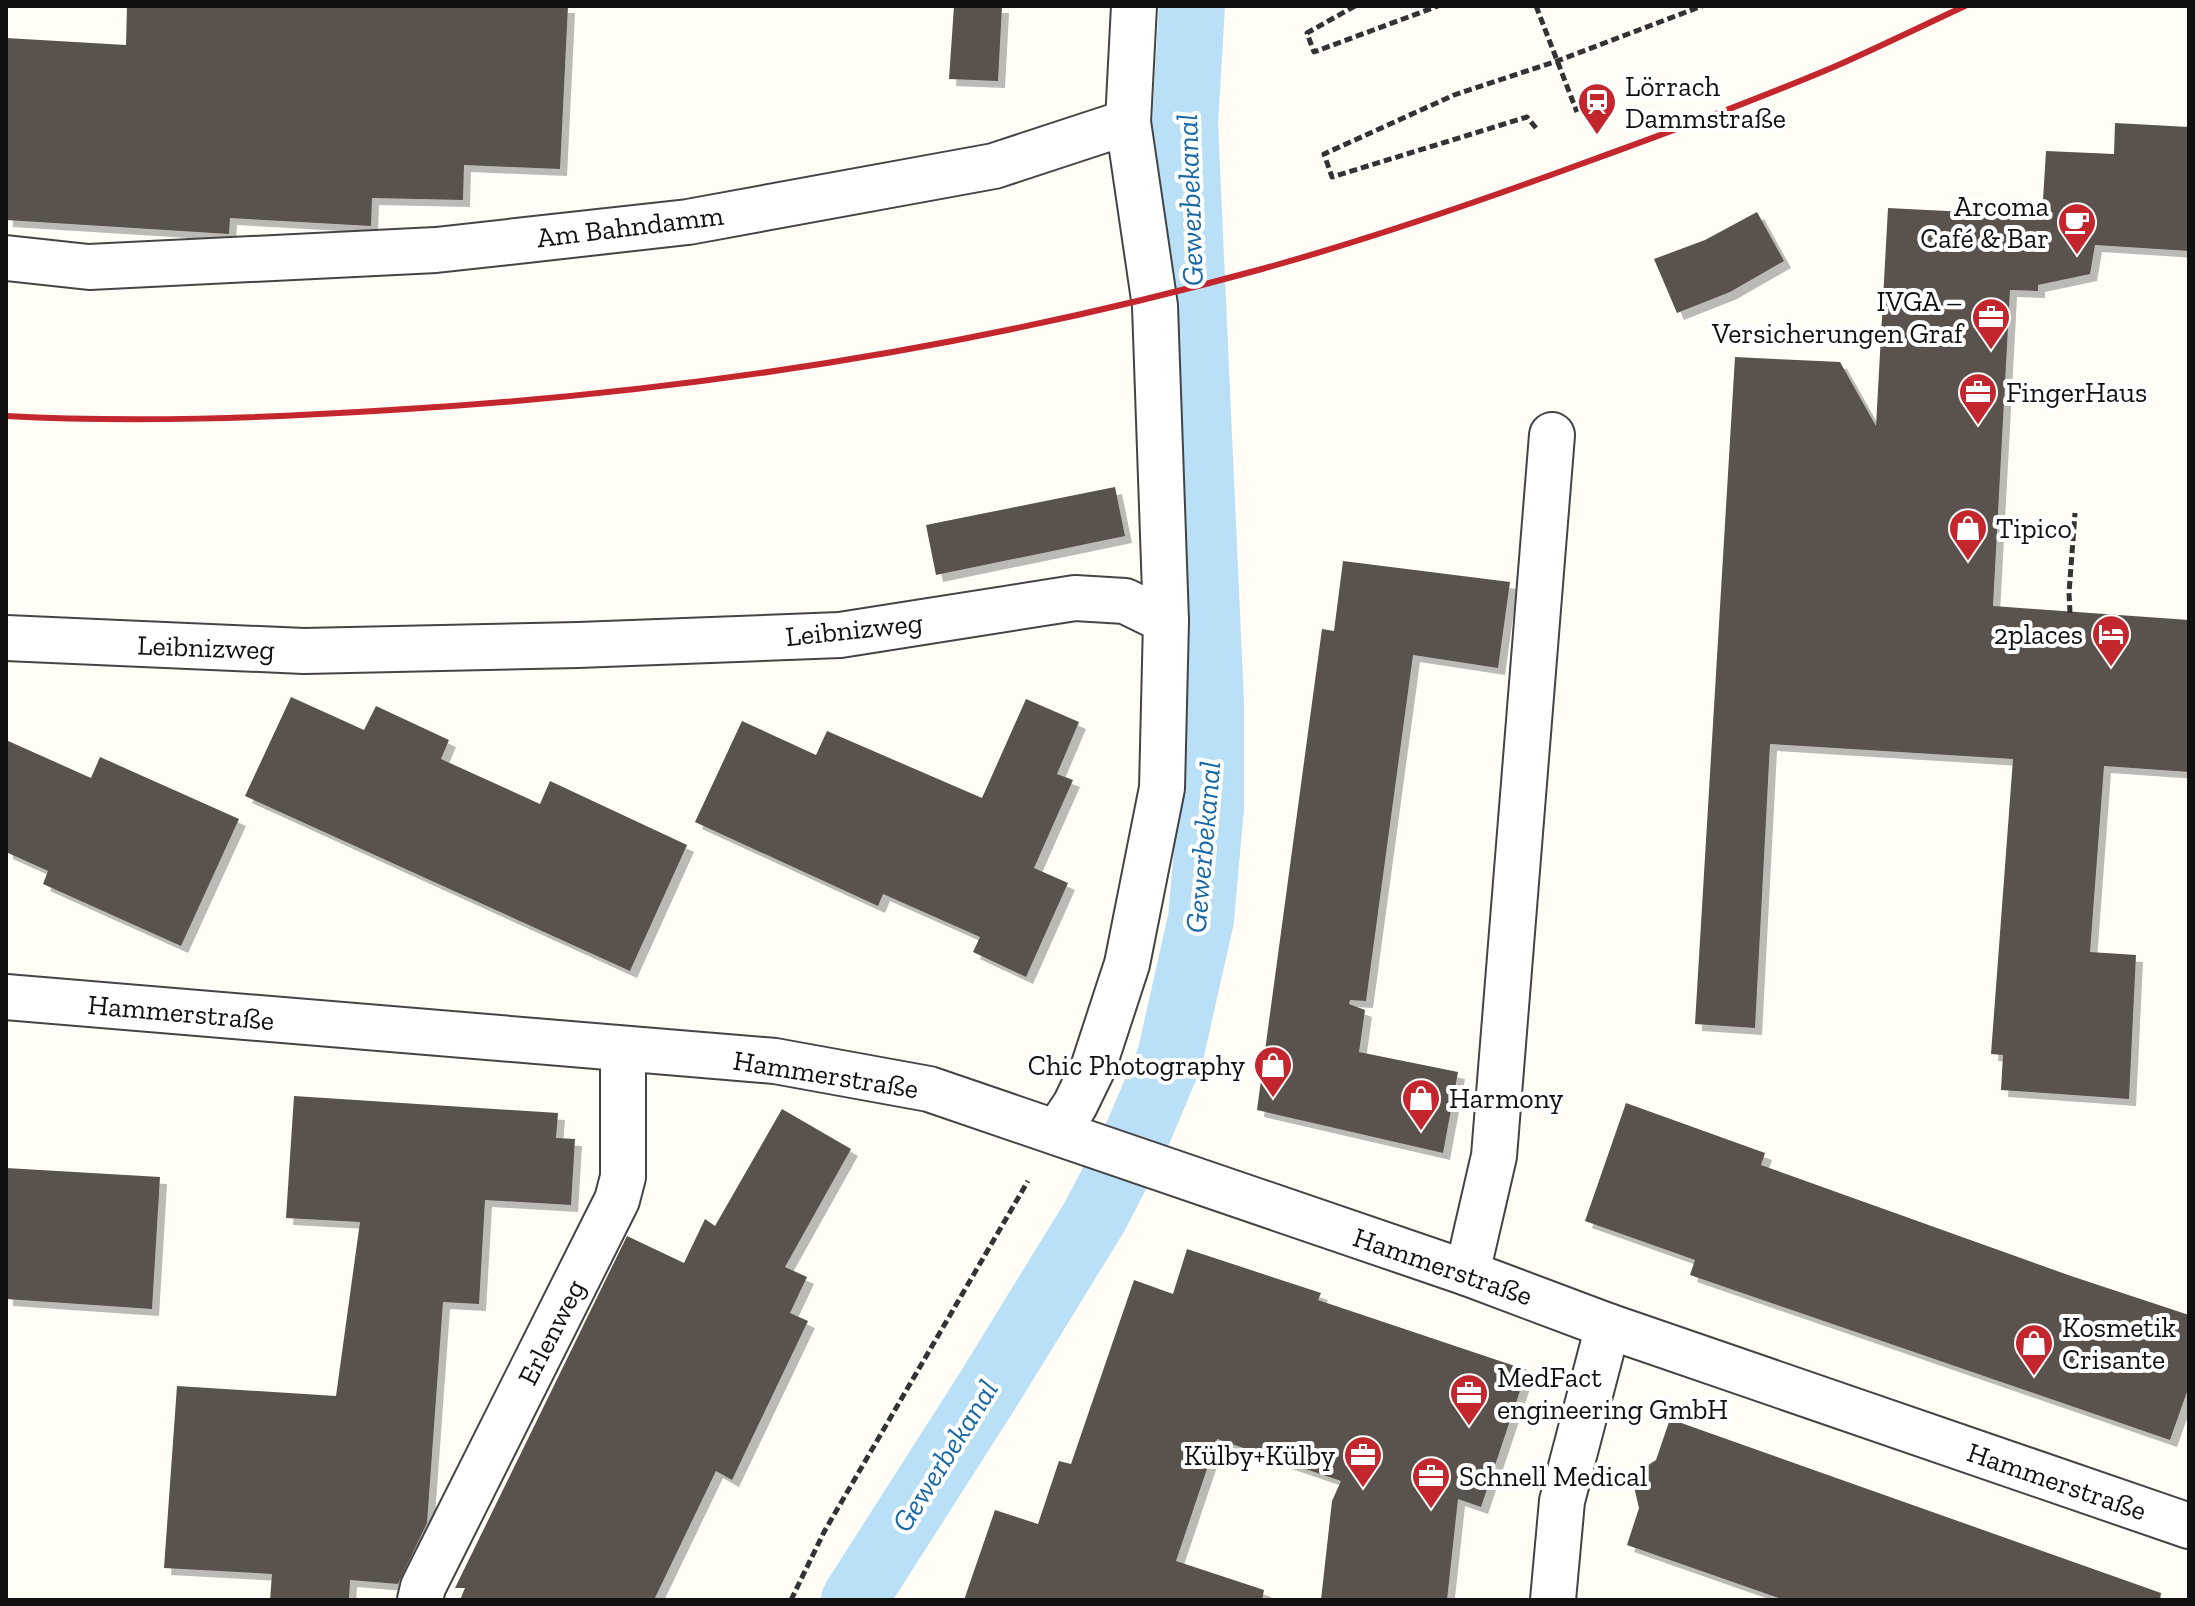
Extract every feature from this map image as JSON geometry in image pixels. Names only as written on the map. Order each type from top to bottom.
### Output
[{"type":"street","points":[[1071,1136],[1075,1105],[1093,1068],[1127,964],[1162,788],[1166,621],[1155,306],[1128,122],[1134,6]]},
{"type":"street","name":"Am Bahndamm","points":[[6,258],[89,267],[436,250],[688,222],[994,166],[1128,122]]},
{"type":"street","points":[[1467,1273],[1494,1156],[1552,435]]},
{"type":"street","name":"Leibnizweg","points":[[6,638],[304,651],[578,645],[840,635],[1075,598],[1125,601],[1166,621]]},
{"type":"street","name":"Hammerstraße","points":[[6,997],[775,1061],[929,1089],[1467,1273],[1608,1326],[2189,1526]]},
{"type":"street","name":"Erlenweg","points":[[420,1600],[423,1587],[617,1200],[623,1177],[623,1049]]},
{"type":"street","points":[[1553,1600],[1562,1501],[1608,1326]]},
{"type":"path","points":[[1355,6],[1307,33],[1314,52],[1438,6]]},
{"type":"path","points":[[1536,6],[1577,112]]},
{"type":"path","points":[[1536,128],[1527,117],[1332,177],[1324,154],[1454,95],[1557,61],[1702,6]]},
{"type":"path","points":[[2070,613],[2075,513]]},
{"type":"path","points":[[791,1600],[824,1532],[1071,1136]]},
{"type":"building","points":[[127,6],[568,6],[560,169],[464,165],[463,200],[372,198],[371,226],[230,218],[229,234],[6,220],[6,38],[126,45]]},
{"type":"building","points":[[954,6],[1002,6],[998,81],[949,79]]},
{"type":"building","points":[[2115,123],[2189,127],[2189,251],[2095,245],[2090,274],[2038,285],[2038,291],[2010,290],[1993,606],[2189,620],[2189,772],[2104,766],[2090,952],[2136,955],[2129,1099],[2001,1090],[2003,1055],[1991,1054],[2013,759],[1770,744],[1755,1028],[1695,1024],[1735,357],[1840,362],[1876,426],[1888,208],[2042,216],[2046,151],[2114,154]]},
{"type":"building","points":[[1757,212],[1784,261],[1730,292],[1677,313],[1654,259],[1705,240]]},
{"type":"building","points":[[1115,487],[1125,536],[936,575],[926,525]]},
{"type":"building","points":[[1343,561],[1510,582],[1498,668],[1413,655],[1366,1001],[1350,1000],[1349,1004],[1365,1010],[1359,1052],[1458,1072],[1443,1153],[1257,1110],[1322,629],[1334,631]]},
{"type":"building","points":[[291,697],[364,730],[376,706],[449,740],[441,759],[540,804],[550,781],[687,845],[630,971],[245,796]]},
{"type":"building","points":[[1026,699],[1079,722],[1057,774],[1073,780],[1034,868],[1068,883],[1026,977],[973,952],[980,937],[883,894],[878,906],[695,822],[742,721],[816,755],[827,731],[982,798]]},
{"type":"building","points":[[6,740],[91,778],[100,757],[239,819],[181,946],[43,884],[48,871],[6,852]]},
{"type":"building","points":[[294,1096],[558,1113],[556,1138],[575,1139],[571,1205],[485,1200],[479,1304],[443,1302],[427,1523],[398,1584],[350,1580],[349,1600],[270,1600],[272,1574],[164,1568],[177,1386],[336,1396],[360,1222],[286,1218]]},
{"type":"building","points":[[1626,1103],[1765,1153],[1761,1165],[2189,1315],[2189,1386],[2170,1440],[1690,1275],[1695,1260],[1585,1221]]},
{"type":"building","points":[[782,1109],[851,1149],[785,1267],[807,1277],[790,1313],[808,1321],[732,1480],[716,1471],[654,1600],[460,1600],[465,1588],[455,1588],[627,1236],[684,1263],[705,1219],[715,1226]]},
{"type":"building","points":[[6,1168],[160,1177],[152,1309],[6,1299]]},
{"type":"building","points":[[1187,1249],[1321,1293],[1318,1300],[1527,1370],[1481,1507],[1458,1499],[1447,1600],[1321,1600],[1332,1501],[1341,1481],[1217,1439],[1176,1561],[1264,1590],[1262,1600],[964,1600],[995,1510],[1038,1524],[1059,1461],[1071,1464],[1134,1280],[1173,1294]]},
{"type":"building","points":[[1670,1419],[2161,1593],[2160,1600],[1784,1600],[1627,1545],[1639,1508],[1635,1491],[1637,1472],[1656,1460]]},
{"type":"waterway","name":"Gewerbekanal","points":[[854,1600],[1095,1216],[1138,1133],[1170,1057],[1201,919],[1211,807],[1211,703],[1185,123],[1192,6]]},
{"type":"railway","points":[[6,416],[199,419],[501,402],[721,378],[830,362],[1047,322],[1262,269],[1456,209],[1770,93],[1965,6]]},
{"type":"place","name":"Lörrach Dammstraße","points":[[1597,136]]},
{"type":"place","name":"Arcoma Café & Bar","points":[[2077,256]]},
{"type":"place","name":"IVGA – Versicherungen Graf","points":[[1991,351]]},
{"type":"place","name":"FingerHaus","points":[[1978,426]]},
{"type":"place","name":"Tipico","points":[[1968,562]]},
{"type":"place","name":"2places","points":[[2111,668]]},
{"type":"place","name":"Chic Photography","points":[[1273,1099]]},
{"type":"place","name":"Harmony","points":[[1421,1132]]},
{"type":"place","name":"Kosmetik Crisante","points":[[2034,1377]]},
{"type":"place","name":"MedFact engineering GmbH","points":[[1469,1427]]},
{"type":"place","name":"Külby+Külby","points":[[1363,1489]]},
{"type":"place","name":"Schnell Medical","points":[[1431,1510]]}]
